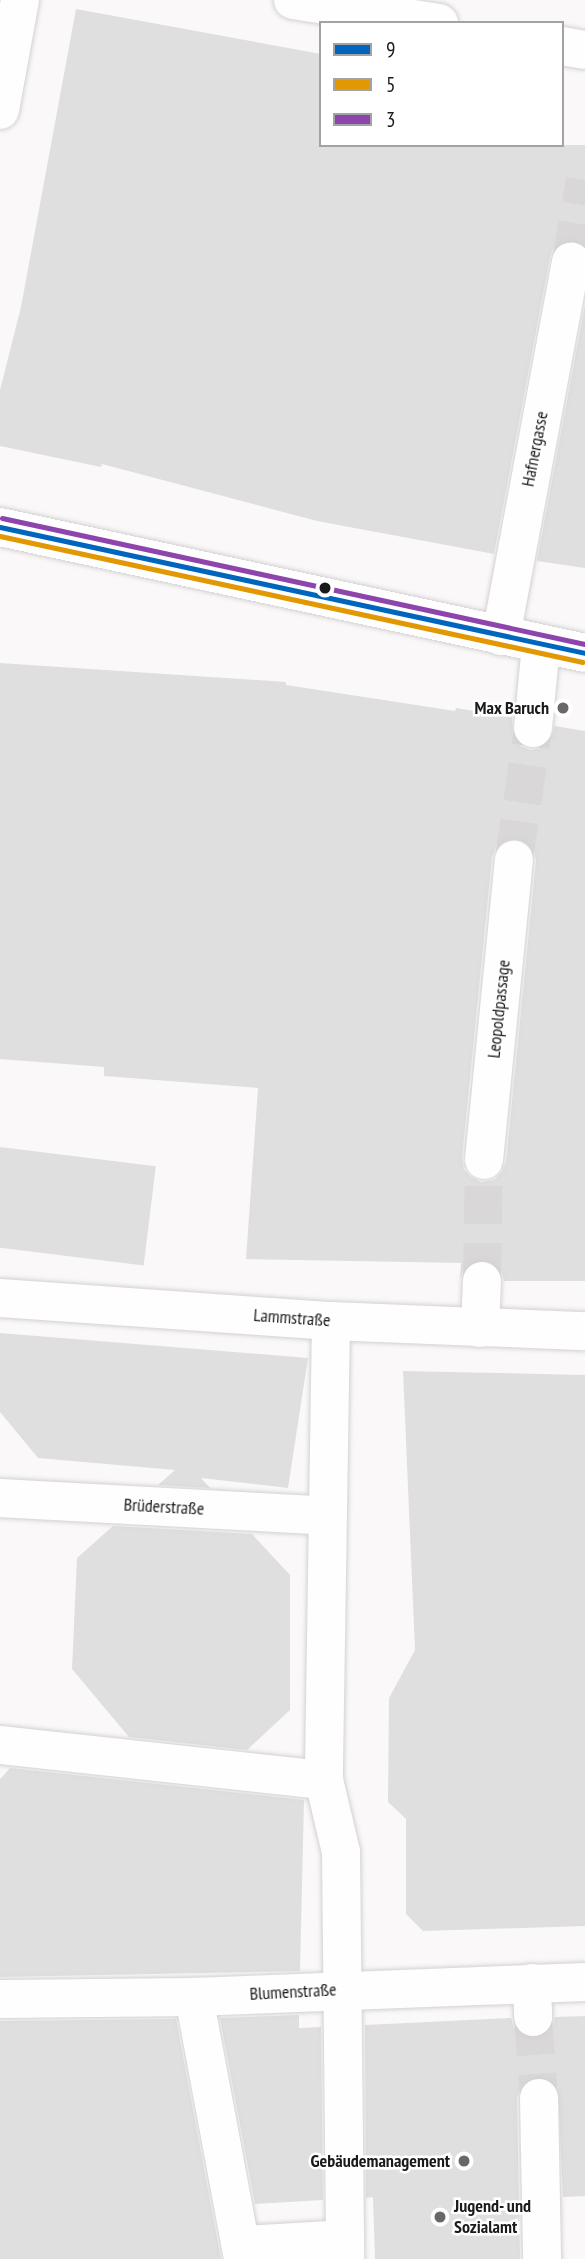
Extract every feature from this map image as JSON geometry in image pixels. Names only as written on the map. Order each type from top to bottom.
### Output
[{"type":"street","points":[[0,110],[20,0]]},
{"type":"street","points":[[292,0],[425,14]]},
{"type":"street","points":[[564,46],[585,50]]},
{"type":"street","name":"Hafnergasse","points":[[501,636],[570,261]]},
{"type":"street","points":[[0,527],[585,653]]},
{"type":"street","points":[[533,728],[541,645]]},
{"type":"street","name":"Leopoldpassage","points":[[484,1160],[514,859]]},
{"type":"street","points":[[480,1328],[482,1281]]},
{"type":"street","name":"Lammstraße","points":[[0,1298],[331,1321],[585,1331]]},
{"type":"street","points":[[194,1997],[243,2252],[345,2249],[341,1852],[324,1780],[331,1321]]},
{"type":"street","name":"Brüderstraße","points":[[0,1498],[328,1517]]},
{"type":"street","points":[[0,1745],[324,1780]]},
{"type":"street","name":"Blumenstraße","points":[[0,1999],[194,1997],[341,1990],[532,2000],[585,1982]]},
{"type":"street","points":[[539,2098],[542,2259]]},
{"type":"building","points":[[76,9],[319,54],[319,147],[585,145],[585,244],[574,239],[563,241],[554,247],[550,257],[494,554],[317,521],[102,464],[101,467],[0,446],[0,390],[21,307]]},
{"type":"building","points":[[585,305],[585,568],[537,561]]},
{"type":"building","points":[[0,663],[286,682],[286,685],[512,717],[513,738],[530,750],[541,748],[550,741],[555,726],[585,731],[585,1281],[504,1281],[501,1270],[484,1259],[471,1262],[463,1270],[460,1280],[461,1263],[246,1259],[258,1088],[104,1076],[104,1067],[0,1059]],"holes":[[[517,837],[534,849],[536,861],[506,1162],[502,1172],[494,1180],[481,1182],[464,1170],[462,1158],[492,857],[496,847],[504,839]]]},
{"type":"building","points":[[0,1147],[156,1166],[144,1265],[0,1248]]},
{"type":"building","points":[[0,1333],[308,1358],[288,1488],[201,1478],[210,1488],[158,1485],[175,1470],[38,1458],[0,1412]]},
{"type":"building","points":[[403,1371],[585,1375],[585,1926],[423,1931],[406,1914],[406,1819],[388,1802],[389,1698],[415,1650]]},
{"type":"building","points":[[113,1526],[252,1534],[290,1575],[290,1710],[247,1750],[129,1737],[72,1669],[77,1558]]},
{"type":"building","points":[[10,1768],[304,1800],[300,1971],[0,1977],[0,1779]]},
{"type":"building","points":[[299,2015],[299,2028],[321,2027],[323,2200],[255,2204],[220,2018]]},
{"type":"building","points":[[585,2016],[585,2196],[563,2197],[558,2087],[549,2079],[539,2076],[528,2079],[520,2087],[517,2098],[520,2259],[375,2259],[373,2197],[366,2198],[365,2025],[511,2018],[514,2028],[522,2036],[534,2039],[545,2035],[552,2028],[555,2017]]},
{"type":"building","points":[[176,2019],[221,2259],[0,2259],[0,2021]]},
{"type":"tunnel","points":[[571,261],[585,180]]},
{"type":"tunnel","points":[[514,859],[533,728]]},
{"type":"tunnel","points":[[482,1281],[484,1160]]},
{"type":"tunnel","points":[[533,2017],[539,2098]]},
{"type":"transit line","name":"3","points":[[2,518],[585,644]]},
{"type":"transit line","name":"9","points":[[0,527],[585,653]]},
{"type":"transit line","name":"5","points":[[0,536],[583,662]]},
{"type":"place","name":"Max Baruch","points":[[563,708]]},
{"type":"place","name":"Gebäudemanagement","points":[[464,2161]]},
{"type":"place","name":"Jugend- und Sozialamt","points":[[440,2217]]}]
